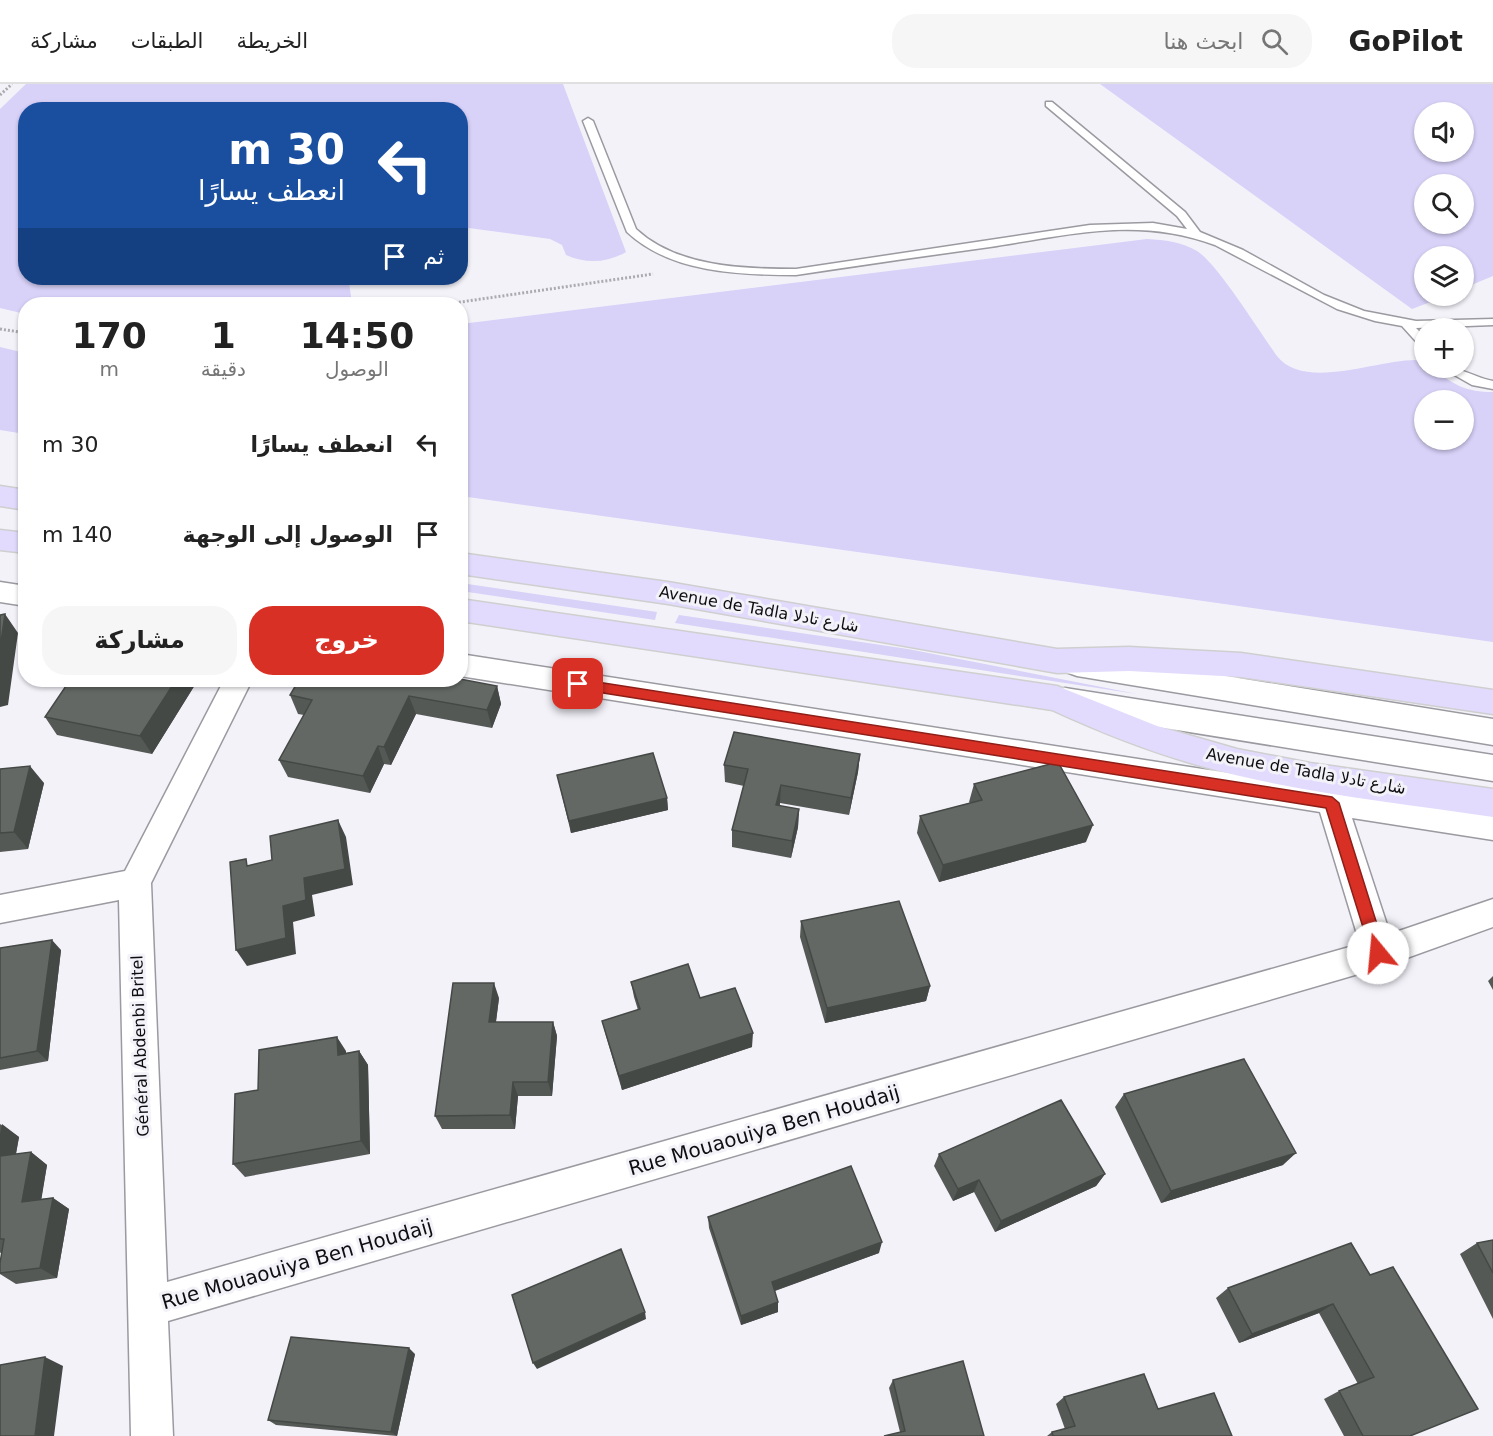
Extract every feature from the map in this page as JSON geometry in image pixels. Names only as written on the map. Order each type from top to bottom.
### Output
[{"type":"main road","points":[[0,496],[18,499]]},
{"type":"main road","points":[[0,540],[18,542]]},
{"type":"main road","name":"Avenue de Tadla شارع تادلا","points":[[468,564],[668,593],[1057,661],[1493,732]]},
{"type":"main road","name":"Avenue de Tadla شارع تادلا","points":[[468,611],[1057,698],[1493,768]]},
{"type":"main road","name":"Avenue de Tadla شارع تادلا","points":[[1057,661],[1157,659],[1241,665],[1493,702]]},
{"type":"main road","name":"Avenue de Tadla شارع تادلا","points":[[1057,698],[1127,729],[1204,754],[1283,770],[1493,803]]},
{"type":"street","points":[[0,592],[18,595]]},
{"type":"street","points":[[468,666],[1493,827]]},
{"type":"street","name":"Général Abdenbi Britel","points":[[152,1436],[135,883],[234,687]]},
{"type":"street","points":[[1332,803],[1378,953]]},
{"type":"street","points":[[0,909],[135,883]]},
{"type":"street","name":"Rue Mouaouiya Ben Houdaij","points":[[149,1307],[1378,953],[1493,913]]},
{"type":"lane","points":[[1049,104],[1181,214],[1196,234]]},
{"type":"lane","points":[[588,121],[631,230],[638,239],[662,253],[721,267],[796,272],[1113,225],[1154,226],[1196,234],[1234,248],[1340,306],[1407,325],[1441,326],[1493,322]]},
{"type":"lane","points":[[1407,325],[1414,332]]},
{"type":"lane","points":[[1468,378],[1493,385]]},
{"type":"path","points":[[0,95],[12,84]]},
{"type":"path","points":[[468,301],[656,274]]},
{"type":"path","points":[[0,329],[18,332]]},
{"type":"shaded area","points":[[26,84],[563,84],[626,252],[604,260],[581,260],[566,255],[562,245],[550,239],[468,228],[468,102],[18,102],[18,285],[349,285],[351,297],[18,297],[18,312],[0,308],[0,109]]},
{"type":"shaded area","points":[[1100,84],[1493,84],[1493,276],[1474,284],[1474,246],[1414,246],[1414,306],[1420,306],[1412,309]]},
{"type":"shaded area","points":[[1147,239],[1179,244],[1197,251],[1206,258],[1277,356],[1289,366],[1322,373],[1414,360],[1414,378],[1446,378],[1472,390],[1414,390],[1414,450],[1474,450],[1474,391],[1493,392],[1493,642],[468,497],[468,323]]},
{"type":"shaded area","points":[[0,347],[18,351],[18,433],[0,430]]},
{"type":"shaded area","points":[[468,584],[657,612],[655,620],[468,592]]},
{"type":"shaded area","points":[[679,615],[908,649],[1137,694],[675,623]]},
{"type":"building","points":[[5,614],[0,649],[0,615]]},
{"type":"building","points":[[468,681],[497,686],[487,710],[409,696],[384,747],[378,746],[363,776],[279,760],[312,700],[290,695],[295,687],[468,687]]},
{"type":"building","points":[[65,687],[172,687],[140,736],[45,717]]},
{"type":"building","points":[[734,732],[860,754],[851,798],[781,785],[776,805],[799,809],[792,841],[732,830],[748,769],[724,765]]},
{"type":"building","points":[[653,753],[667,798],[569,821],[557,775]]},
{"type":"building","points":[[1058,762],[1093,825],[943,865],[920,816],[982,800],[974,784]]},
{"type":"building","points":[[30,766],[14,832],[0,833],[0,769]]},
{"type":"building","points":[[338,820],[345,869],[304,878],[306,900],[283,906],[286,938],[236,950],[230,862],[246,859],[247,866],[272,860],[270,836]]},
{"type":"building","points":[[899,901],[930,986],[827,1008],[801,921]]},
{"type":"building","points":[[52,940],[37,1051],[0,1058],[0,948]]},
{"type":"building","points":[[688,964],[700,998],[735,988],[753,1033],[619,1076],[602,1021],[640,1009],[631,982]]},
{"type":"building","points":[[453,983],[494,983],[489,1022],[553,1022],[548,1082],[513,1082],[510,1115],[435,1116]]},
{"type":"building","points":[[337,1037],[338,1055],[359,1051],[361,1141],[233,1164],[235,1094],[258,1090],[259,1050]]},
{"type":"building","points":[[1244,1059],[1296,1153],[1171,1191],[1124,1094]]},
{"type":"building","points":[[1061,1100],[1105,1174],[1001,1221],[979,1180],[958,1189],[939,1154]]},
{"type":"building","points":[[31,1152],[22,1202],[53,1198],[40,1268],[0,1273],[4,1239],[0,1239],[0,1156]]},
{"type":"building","points":[[851,1166],[882,1242],[772,1282],[778,1302],[741,1316],[708,1217]]},
{"type":"building","points":[[1493,1240],[1493,1273],[1477,1243]]},
{"type":"building","points":[[1351,1243],[1370,1275],[1393,1267],[1478,1409],[1410,1436],[1363,1436],[1339,1391],[1374,1377],[1333,1304],[1252,1334],[1228,1288]]},
{"type":"building","points":[[621,1249],[645,1312],[533,1363],[512,1295]]},
{"type":"building","points":[[291,1337],[409,1348],[391,1432],[268,1420]]},
{"type":"building","points":[[45,1357],[35,1436],[0,1436],[0,1365]]},
{"type":"building","points":[[963,1361],[984,1436],[884,1436],[905,1431],[893,1380]]},
{"type":"building","points":[[1144,1374],[1158,1409],[1214,1393],[1232,1436],[1053,1436],[1052,1432],[1075,1426],[1064,1397]]},
{"type":"route","points":[[578,684],[1332,803],[1378,953]]}]
